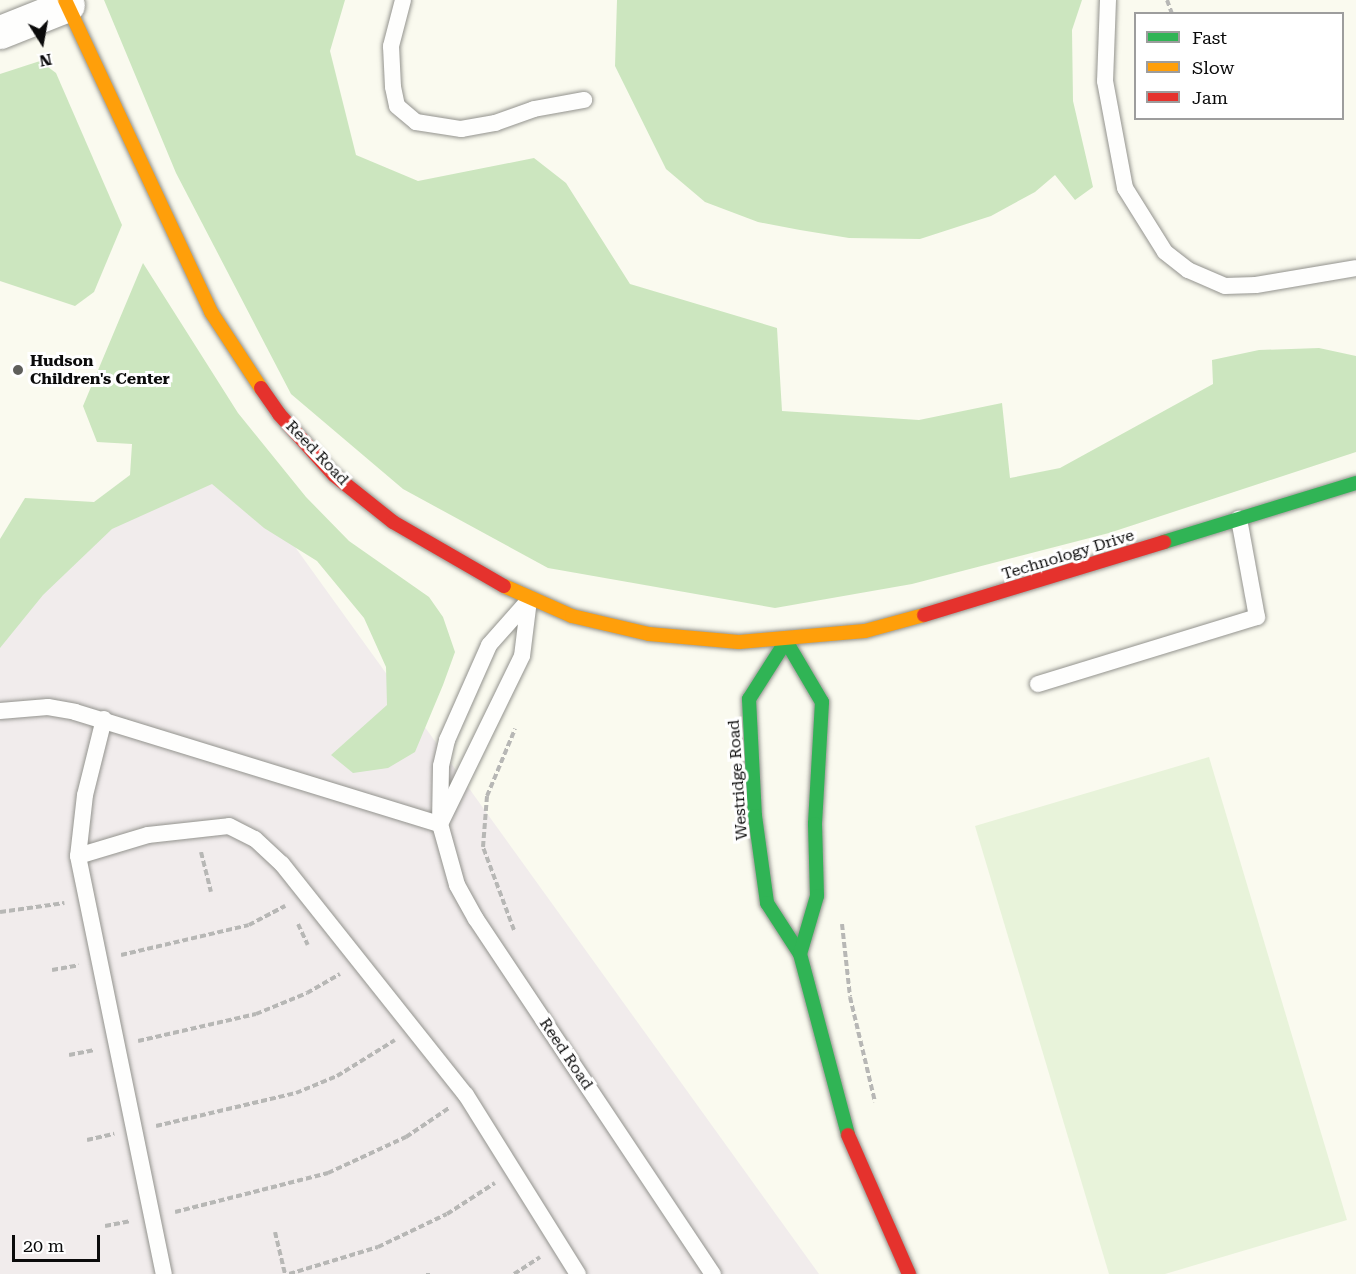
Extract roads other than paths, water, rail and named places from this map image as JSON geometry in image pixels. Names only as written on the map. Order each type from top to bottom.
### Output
[{"type":"street","points":[[0,32],[66,3]]},
{"type":"street","name":"Reed Road","points":[[66,3],[211,312],[279,414],[334,475],[393,522],[428,546],[529,600],[572,616],[649,633],[739,642],[786,641]]},
{"type":"street","name":"Technology Drive","points":[[786,641],[865,631],[915,618],[1356,483]]},
{"type":"street","points":[[786,641],[822,702],[815,824],[817,896],[800,954]]},
{"type":"street","name":"Westridge Road","points":[[786,641],[749,699],[755,816],[767,903],[800,954],[852,1149],[909,1274]]},
{"type":"lane","points":[[402,0],[391,46],[393,87],[397,106],[416,122],[461,129],[495,123],[534,109],[584,100]]},
{"type":"lane","points":[[1108,0],[1105,81],[1125,188],[1165,252],[1188,270],[1226,286],[1256,285],[1356,268]]},
{"type":"lane","points":[[1038,684],[1257,617],[1239,519]]},
{"type":"lane","points":[[0,711],[48,706],[104,720],[440,824],[522,656],[529,600]]},
{"type":"lane","name":"Reed Road","points":[[529,600],[489,645],[447,740],[441,766],[440,824],[457,885],[476,919],[713,1274]]},
{"type":"lane","points":[[104,720],[86,795],[78,856],[164,1274]]},
{"type":"lane","points":[[78,856],[148,835],[229,826],[255,839],[305,892],[466,1095],[516,1170],[578,1274]]},
{"type":"place","name":"Hudson Children's Center","points":[[18,370]]}]
